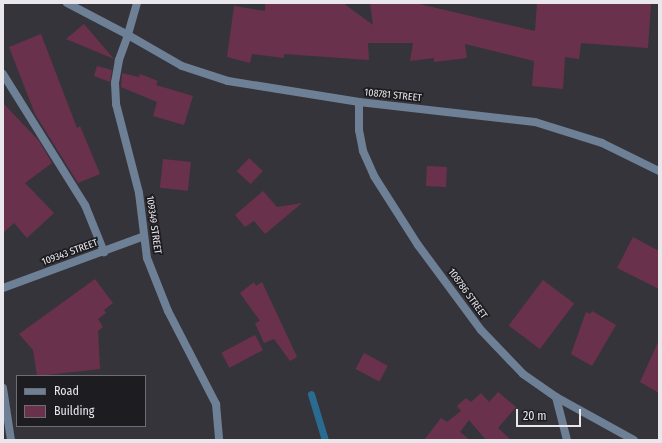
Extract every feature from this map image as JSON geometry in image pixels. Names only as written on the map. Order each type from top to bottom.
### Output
[{"type":"street","name":"108781 STREET","points":[[67,3],[128,35],[182,66],[228,81],[359,102],[535,122],[602,143],[659,170]]},
{"type":"street","name":"109349 STREET","points":[[137,3],[119,60],[115,83],[116,104],[139,194],[147,258],[155,282],[216,404],[220,440]]},
{"type":"street","points":[[3,74],[85,205],[104,252]]},
{"type":"street","name":"108786 STREET","points":[[359,102],[359,130],[371,169],[418,245],[497,350],[523,374],[556,397],[634,440]]},
{"type":"street","name":"109343 STREET","points":[[3,288],[144,236]]},
{"type":"street","points":[[3,388],[12,440]]},
{"type":"street","points":[[556,397],[567,440]]},
{"type":"building","points":[[265,3],[343,3],[373,25],[370,3],[415,3],[535,31],[537,3],[651,3],[648,48],[581,43],[579,59],[565,57],[563,89],[532,86],[534,61],[465,44],[467,58],[434,62],[434,58],[410,61],[413,43],[368,43],[369,60],[284,54],[284,58],[252,54],[250,63],[227,57],[234,6],[265,11]]},
{"type":"building","points":[[84,24],[114,59],[66,39]]},
{"type":"building","points":[[41,34],[77,128],[80,126],[100,174],[78,183],[35,114],[9,47]]},
{"type":"building","points":[[97,66],[112,70],[110,82],[94,76]]},
{"type":"building","points":[[122,73],[139,77],[140,74],[158,81],[156,85],[193,96],[184,125],[153,116],[157,102],[121,87]]},
{"type":"building","points":[[3,103],[39,141],[52,163],[25,183],[54,213],[27,238],[14,223],[3,233]]},
{"type":"building","points":[[249,158],[263,171],[251,184],[237,171]]},
{"type":"building","points":[[163,159],[191,162],[188,191],[160,188]]},
{"type":"building","points":[[427,166],[447,167],[446,187],[426,186]]},
{"type":"building","points":[[263,191],[277,207],[302,203],[265,234],[254,221],[245,227],[235,215]]},
{"type":"building","points":[[633,237],[659,251],[659,289],[617,268]]},
{"type":"building","points":[[95,279],[113,303],[104,310],[106,313],[98,319],[103,327],[98,331],[100,369],[37,375],[33,350],[19,334]]},
{"type":"building","points":[[543,280],[574,303],[540,349],[509,326]]},
{"type":"building","points":[[254,282],[256,286],[262,282],[297,357],[290,361],[274,339],[264,343],[255,323],[260,321],[240,293]]},
{"type":"building","points":[[592,311],[616,325],[592,366],[571,354],[586,312],[590,314]]},
{"type":"building","points":[[255,335],[263,350],[229,368],[221,353]]},
{"type":"building","points":[[659,340],[659,393],[640,382]]},
{"type":"building","points":[[364,353],[388,366],[379,382],[356,369]]},
{"type":"building","points":[[498,392],[516,407],[498,428],[511,440],[486,440],[469,420],[460,432],[470,440],[424,440],[441,418],[447,422],[461,411],[457,406],[466,398],[471,402],[481,393],[489,402]]},
{"type":"waterway","points":[[311,394],[325,440]]}]
